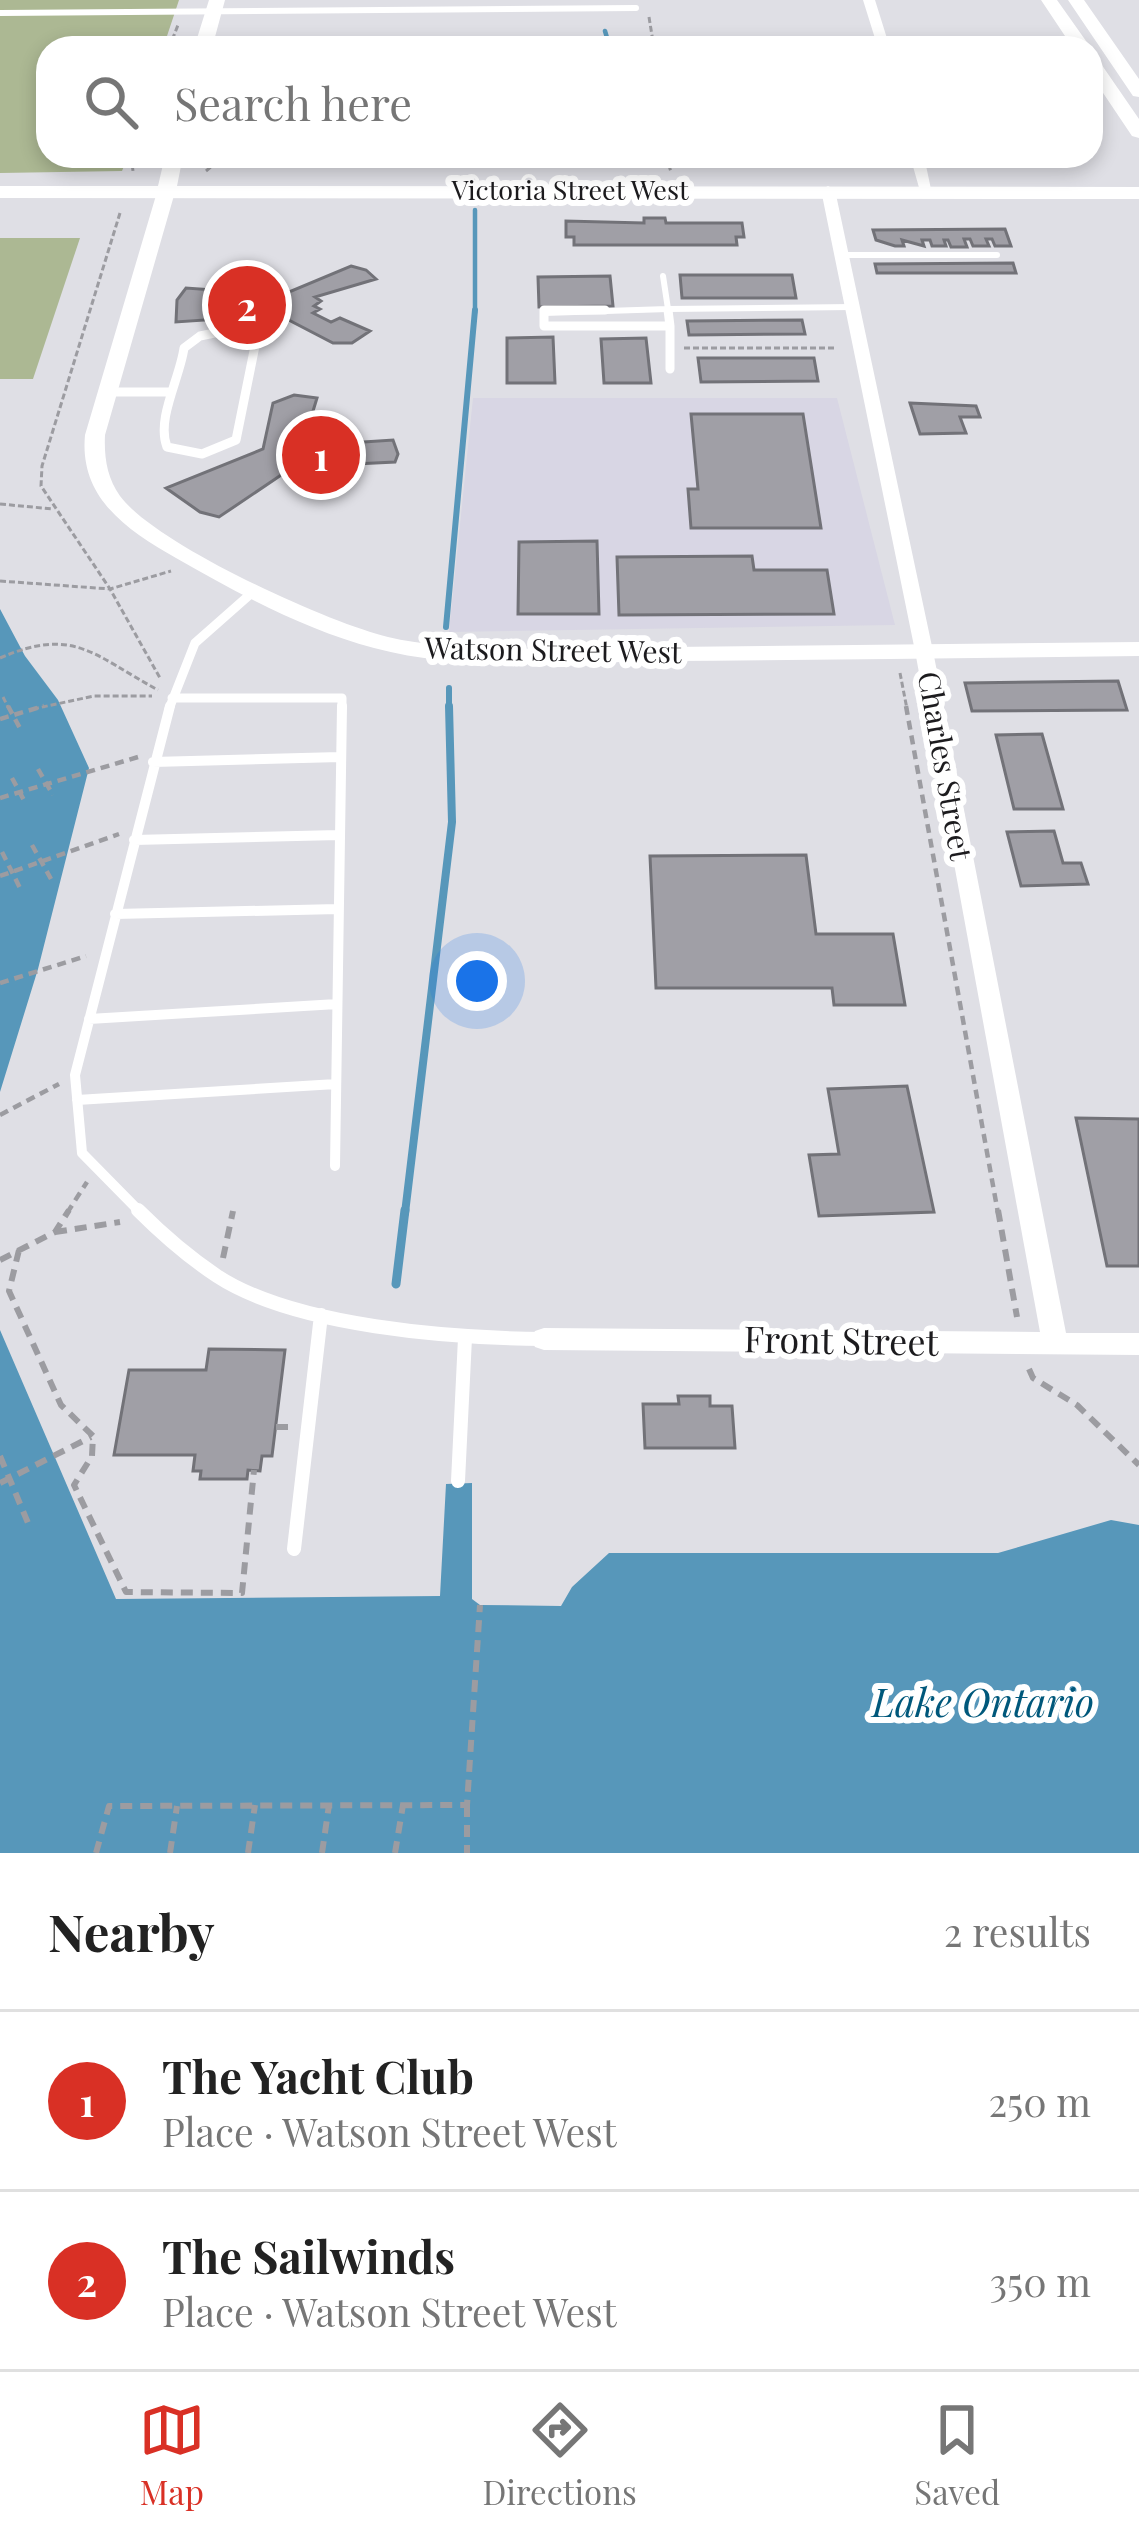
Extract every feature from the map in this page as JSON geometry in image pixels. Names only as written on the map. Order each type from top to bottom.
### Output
[{"type":"main road","points":[[1049,0],[1074,36]]},
{"type":"main road","points":[[1077,2],[1100,36]]},
{"type":"main road","points":[[206,36],[215,5]]},
{"type":"main road","points":[[1103,40],[1139,92]]},
{"type":"main road","points":[[1103,80],[1139,132]]},
{"type":"main road","points":[[166,192],[171,168]]},
{"type":"main road","name":"Victoria Street West","points":[[0,192],[1139,193]]},
{"type":"street","points":[[869,0],[880,36]]},
{"type":"street","points":[[921,168],[928,190]]},
{"type":"street","name":"Charles Street","points":[[828,190],[924,651],[1055,1343]]},
{"type":"street","name":"Watson Street West","points":[[166,192],[92,457],[104,490],[136,523],[337,628],[415,650],[489,656],[1139,649]]},
{"type":"street","name":"Front Street","points":[[544,1339],[1139,1344]]},
{"type":"lane","points":[[0,10],[180,14],[215,5],[636,8]]},
{"type":"lane","points":[[842,255],[998,255]]},
{"type":"lane","points":[[662,276],[670,326],[670,369]]},
{"type":"lane","points":[[670,326],[544,326],[544,310],[853,307]]},
{"type":"lane","points":[[107,392],[170,392],[179,382],[184,348],[199,335],[232,330],[256,340],[236,440],[225,448],[194,456],[166,447],[170,392]]},
{"type":"lane","points":[[257,589],[236,602],[195,643],[172,698],[75,1076],[82,1153],[146,1218],[218,1277],[288,1308],[465,1338],[544,1339]]},
{"type":"lane","points":[[172,698],[343,698],[335,1166]]},
{"type":"lane","points":[[154,758],[340,757]]},
{"type":"lane","points":[[136,834],[339,835]]},
{"type":"lane","points":[[115,914],[338,909]]},
{"type":"lane","points":[[89,1019],[337,1004]]},
{"type":"lane","points":[[77,1100],[336,1084]]},
{"type":"lane","points":[[294,1550],[321,1315]]},
{"type":"lane","points":[[458,1481],[465,1338]]},
{"type":"path","points":[[651,8],[653,36]]},
{"type":"path","points":[[174,36],[180,14]]},
{"type":"path","points":[[131,168],[131,176]]},
{"type":"path","points":[[122,208],[42,466],[41,487],[110,590],[172,698]]},
{"type":"path","points":[[670,349],[834,348]]},
{"type":"path","points":[[0,504],[53,509]]},
{"type":"path","points":[[0,581],[110,590],[173,569]]},
{"type":"path","points":[[0,658],[39,640],[73,644],[172,698]]},
{"type":"path","points":[[899,670],[1018,1322]]},
{"type":"path","points":[[0,719],[58,700],[113,692],[172,698]]},
{"type":"path","points":[[3,697],[22,732]]},
{"type":"path","points":[[0,798],[154,758]]},
{"type":"path","points":[[38,770],[53,796]]},
{"type":"path","points":[[12,778],[26,803]]},
{"type":"path","points":[[0,876],[136,834]]},
{"type":"path","points":[[32,845],[50,879]]},
{"type":"path","points":[[2,853],[21,890]]},
{"type":"path","points":[[0,983],[106,951]]},
{"type":"path","points":[[0,1115],[75,1076]]},
{"type":"path","points":[[55,1232],[87,1184],[82,1153]]},
{"type":"path","points":[[218,1277],[233,1211]]},
{"type":"path","points":[[0,1260],[55,1232],[146,1218]]},
{"type":"path","points":[[19,1250],[9,1292],[61,1405],[93,1436],[92,1456],[74,1485],[127,1592],[242,1593],[254,1471]]},
{"type":"path","points":[[1026,1363],[1033,1378],[1077,1405],[1139,1465]]},
{"type":"path","points":[[0,1483],[93,1436]]},
{"type":"path","points":[[0,1456],[28,1522]]},
{"type":"path","points":[[467,1853],[480,1605]]},
{"type":"path","points":[[395,1853],[403,1804]]},
{"type":"path","points":[[248,1853],[255,1805]]},
{"type":"path","points":[[322,1853],[329,1805]]},
{"type":"path","points":[[96,1853],[109,1806],[467,1805]]},
{"type":"path","points":[[170,1853],[177,1806]]},
{"type":"shaded area","points":[[473,398],[837,398],[895,625],[449,632]]},
{"type":"green space","points":[[0,0],[179,0],[167,36],[36,36],[36,168],[122,171],[0,173]]},
{"type":"green space","points":[[0,238],[80,238],[33,379],[0,379]]},
{"type":"water","points":[[0,609],[25,656],[58,700],[89,768],[38,969],[0,1092]]},
{"type":"water","name":"Lake Ontario","points":[[0,1330],[116,1599],[440,1596],[446,1484],[472,1483],[472,1599],[480,1605],[561,1606],[572,1587],[609,1553],[998,1553],[1111,1520],[1139,1525],[1139,1853],[0,1853]]},
{"type":"building","points":[[644,218],[665,218],[666,223],[742,223],[744,237],[736,237],[737,245],[574,245],[574,237],[566,237],[566,221],[644,223]]},
{"type":"building","points":[[1005,229],[1011,246],[995,246],[992,239],[986,239],[989,246],[973,246],[970,239],[964,239],[967,247],[951,247],[948,240],[944,240],[946,246],[932,246],[930,240],[922,240],[924,246],[902,240],[904,246],[895,246],[876,240],[873,230]]},
{"type":"building","points":[[1013,263],[1016,273],[877,273],[875,264]]},
{"type":"building","points":[[351,266],[376,279],[315,297],[321,301],[314,306],[320,309],[313,313],[370,331],[352,343],[333,343],[279,315],[176,322],[177,300],[186,288],[282,295]]},
{"type":"building","points":[[680,275],[792,275],[796,298],[682,298]]},
{"type":"building","points":[[610,276],[613,306],[539,307],[538,277]]},
{"type":"building","points":[[802,320],[805,334],[689,335],[687,321]]},
{"type":"building","points":[[553,337],[555,383],[507,383],[507,338]]},
{"type":"building","points":[[646,338],[651,383],[604,383],[601,339]]},
{"type":"building","points":[[698,358],[814,358],[818,381],[701,382]]},
{"type":"building","points":[[294,395],[317,398],[310,421],[298,421],[295,438],[319,444],[318,450],[348,450],[349,443],[393,440],[398,454],[395,462],[293,467],[219,517],[200,512],[166,488],[263,449],[273,403]]},
{"type":"building","points":[[910,403],[976,406],[980,417],[960,417],[966,433],[920,434]]},
{"type":"building","points":[[691,414],[803,414],[821,528],[691,528],[688,489],[698,489]]},
{"type":"building","points":[[597,541],[599,614],[518,614],[519,542]]},
{"type":"building","points":[[752,556],[754,570],[827,570],[834,614],[619,615],[617,557]]},
{"type":"building","points":[[1118,681],[1127,710],[972,711],[965,683]]},
{"type":"building","points":[[1042,734],[1063,809],[1014,809],[996,735]]},
{"type":"building","points":[[1054,831],[1063,863],[1081,863],[1088,884],[1021,886],[1007,832]]},
{"type":"building","points":[[806,855],[816,934],[893,934],[905,1005],[834,1005],[832,988],[656,988],[650,856]]},
{"type":"building","points":[[907,1086],[934,1212],[819,1216],[809,1155],[839,1154],[828,1089]]},
{"type":"building","points":[[1076,1118],[1139,1119],[1139,1266],[1107,1266]]},
{"type":"building","points":[[209,1349],[285,1350],[272,1456],[262,1456],[260,1471],[248,1470],[247,1479],[200,1479],[201,1471],[193,1471],[195,1455],[114,1455],[129,1370],[206,1370]]},
{"type":"building","points":[[678,1396],[710,1396],[710,1406],[732,1406],[735,1448],[645,1448],[643,1404],[679,1404]]},
{"type":"waterway","points":[[605,31],[606,36]]},
{"type":"waterway","points":[[475,210],[475,310]]},
{"type":"waterway","points":[[446,627],[475,310]]},
{"type":"waterway","points":[[449,688],[449,706]]},
{"type":"waterway","points":[[405,1213],[452,822],[449,706]]},
{"type":"waterway","points":[[396,1284],[405,1210]]},
{"type":"place","name":"The Sailwinds","points":[[247,305]]},
{"type":"place","name":"The Yacht Club","points":[[321,455]]}]
